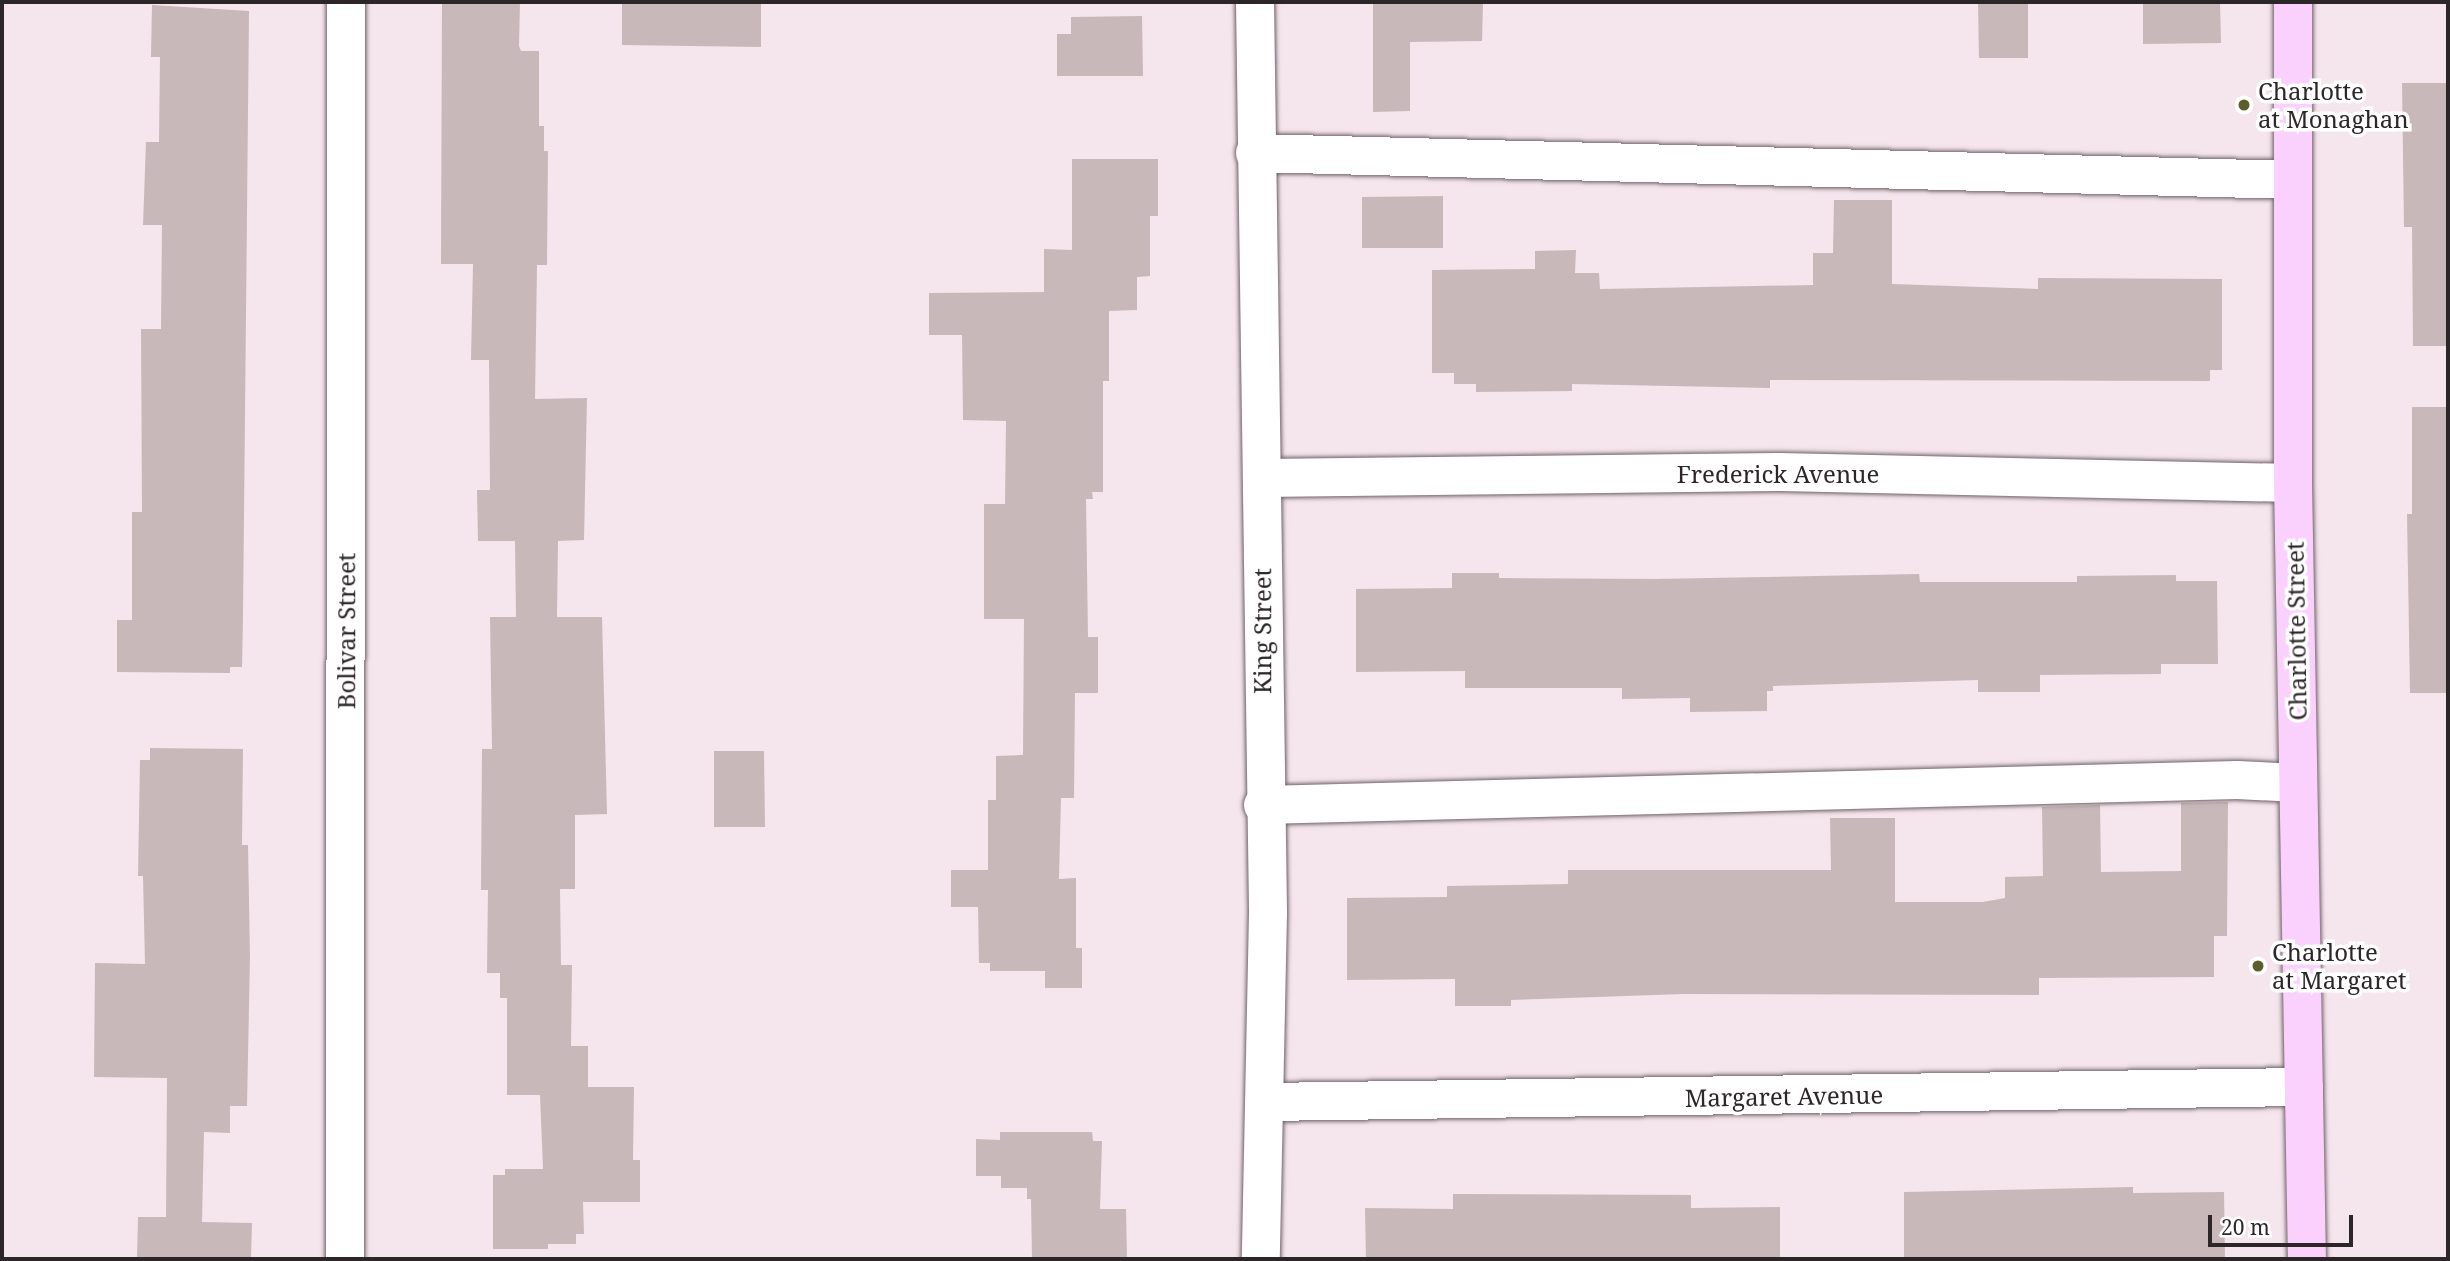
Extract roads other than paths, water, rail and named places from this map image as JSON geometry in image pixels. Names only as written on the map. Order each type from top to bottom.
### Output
[{"type":"main road","name":"Charlotte Street","points":[[2293,2],[2294,483],[2307,1259]]},
{"type":"street","name":"Bolivar Street","points":[[345,1259],[346,2]]},
{"type":"street","name":"King Street","points":[[1255,2],[1255,153],[1262,478],[1263,805],[1268,913],[1261,1259]]},
{"type":"street","points":[[1255,153],[2292,180]]},
{"type":"street","name":"Frederick Avenue","points":[[1262,478],[1780,472],[2294,483]]},
{"type":"street","points":[[1263,805],[2237,780],[2298,783]]},
{"type":"street","name":"Margaret Avenue","points":[[1265,1102],[2304,1087]]},
{"type":"place","name":"Charlotte at Monaghan","points":[[2244,105]]},
{"type":"place","name":"Charlotte at Margaret","points":[[2258,966]]}]
